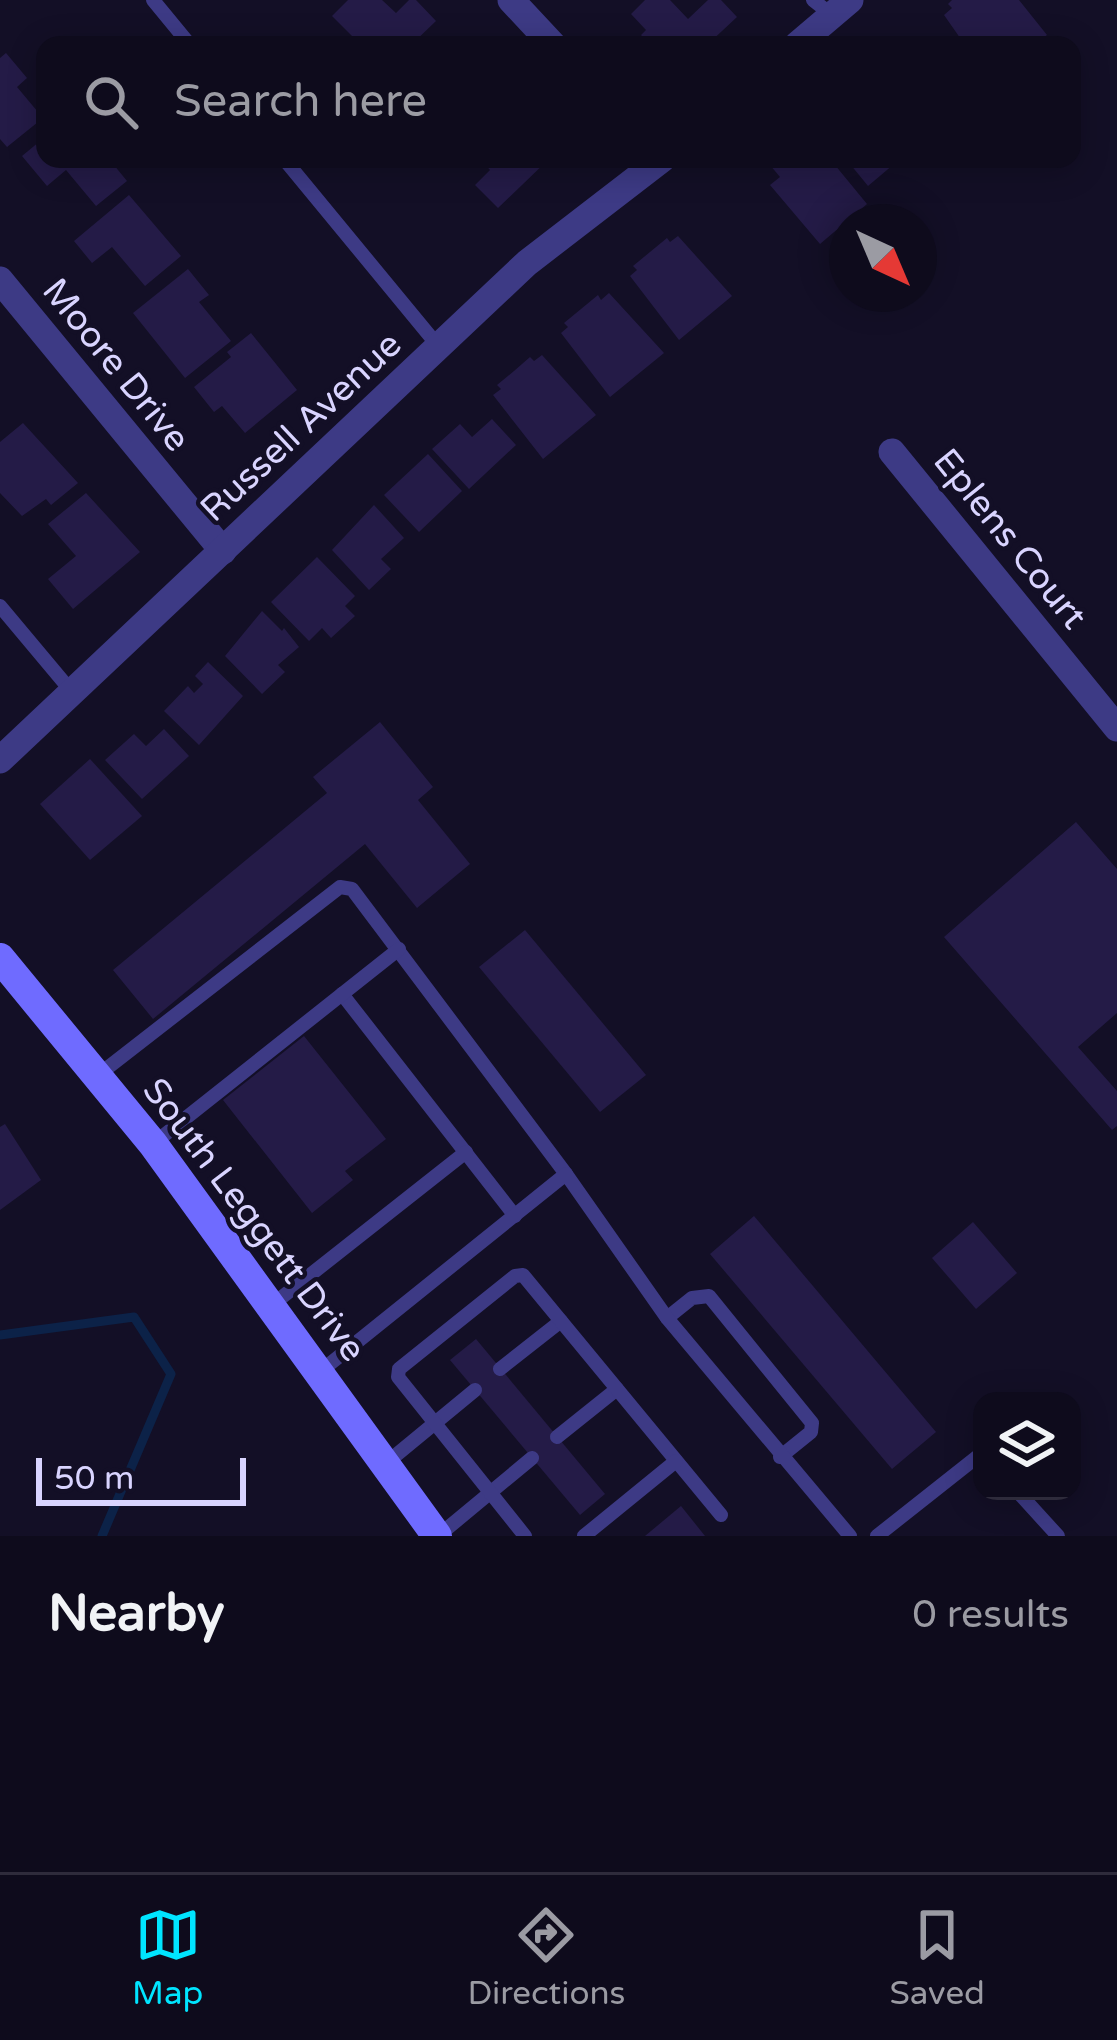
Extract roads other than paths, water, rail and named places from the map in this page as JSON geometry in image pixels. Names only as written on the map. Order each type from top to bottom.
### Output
[{"type":"street","points":[[511,0],[545,36]]},
{"type":"street","points":[[805,36],[832,5]]},
{"type":"street","name":"Russell Avenue","points":[[0,760],[527,263],[650,168]]},
{"type":"street","name":"Moore Drive","points":[[0,280],[223,551]]},
{"type":"street","name":"Eplens Court","points":[[892,452],[1117,728]]},
{"type":"street","name":"South Leggett Drive","points":[[0,958],[153,1144],[438,1536]]},
{"type":"lane","points":[[153,0],[183,36]]},
{"type":"lane","points":[[291,168],[439,347]]},
{"type":"lane","points":[[0,606],[72,692]]},
{"type":"lane","points":[[97,1076],[340,887],[352,889],[566,1174],[667,1318],[850,1536]]},
{"type":"lane","points":[[153,1144],[399,950]]},
{"type":"lane","points":[[342,994],[515,1216]]},
{"type":"lane","points":[[272,1305],[466,1152]]},
{"type":"lane","points":[[321,1371],[566,1174]]},
{"type":"lane","points":[[525,1536],[398,1376],[399,1369],[514,1276],[523,1275],[721,1515]]},
{"type":"lane","points":[[667,1318],[692,1298],[709,1296],[812,1423],[811,1432],[780,1457]]},
{"type":"lane","points":[[500,1369],[561,1321]]},
{"type":"lane","points":[[557,1437],[617,1389]]},
{"type":"lane","points":[[384,1465],[475,1390]]},
{"type":"lane","points":[[438,1536],[532,1458]]},
{"type":"lane","points":[[877,1536],[973,1460]]},
{"type":"lane","points":[[584,1536],[676,1461]]},
{"type":"lane","points":[[1024,1500],[1050,1533]]},
{"type":"waterway","points":[[0,1335],[134,1317],[171,1374],[102,1536]]}]
